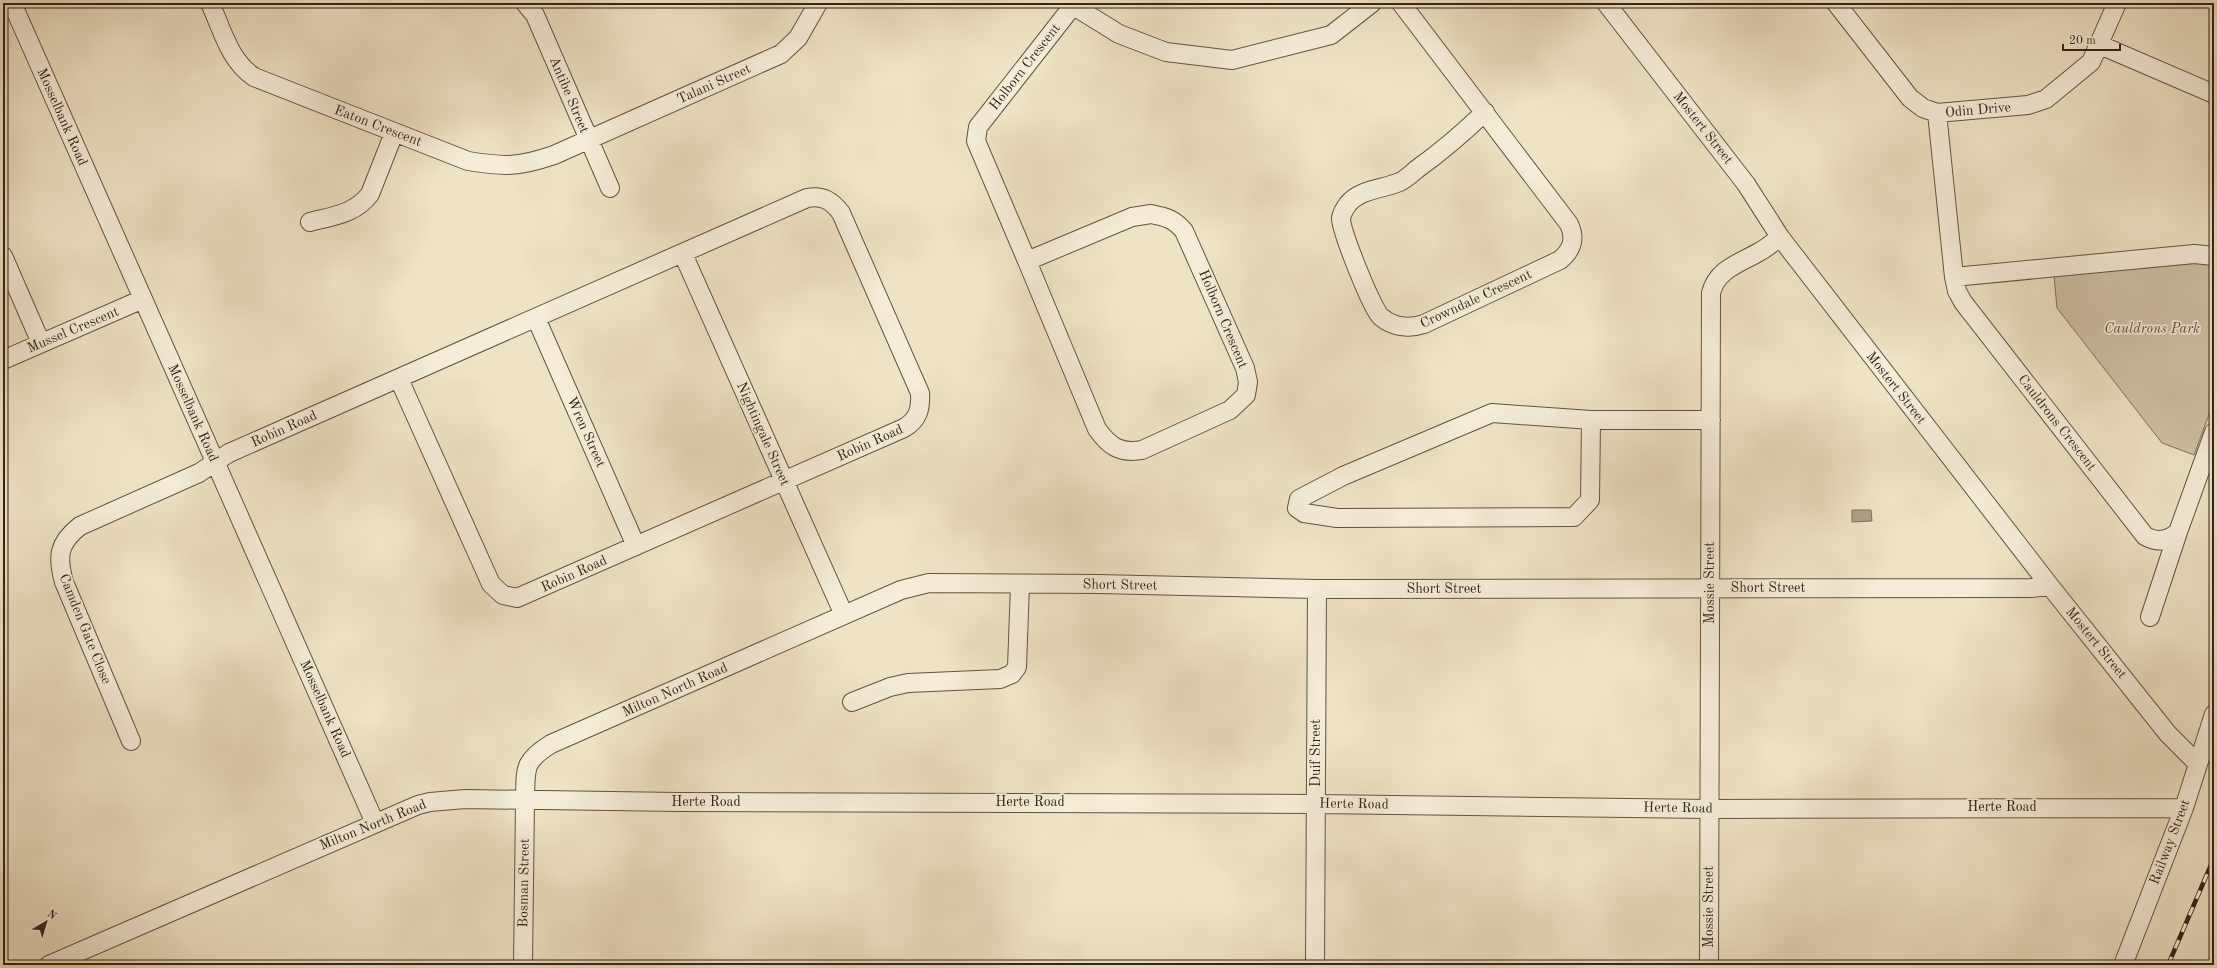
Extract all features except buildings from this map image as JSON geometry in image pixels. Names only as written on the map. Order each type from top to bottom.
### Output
[{"type":"street","name":"Mosselbank Road","points":[[12,3],[375,823]]},
{"type":"street","name":"Eaton Crescent","points":[[210,3],[233,56],[245,71],[263,81],[468,161],[501,166],[531,163],[588,139]]},
{"type":"street","name":"Talani Street","points":[[588,139],[787,51],[798,38],[818,3]]},
{"type":"street","points":[[1070,5],[1119,34],[1166,52],[1232,60],[1331,35],[1372,3]]},
{"type":"street","name":"Crowndale Crescent","points":[[1401,3],[1485,112],[1569,224],[1573,233],[1570,249],[1560,260],[1424,324],[1414,327],[1395,325],[1381,316],[1372,304],[1346,237],[1341,219],[1343,213],[1351,200],[1362,193],[1399,183],[1450,145],[1485,112]]},
{"type":"street","name":"Mostert Street","points":[[1606,3],[1746,184],[1780,237],[2050,586],[2168,734],[2198,764]]},
{"type":"street","name":"Odin Drive","points":[[1836,3],[1910,98],[1923,108],[1937,113],[2028,105],[2040,102],[2085,69],[2100,45],[2117,3]]},
{"type":"street","name":"Antibe Street","points":[[533,5],[588,139],[610,188]]},
{"type":"street","name":"Holborn Crescent","points":[[1027,261],[1132,216],[1151,214],[1167,217],[1176,221],[1184,231],[1193,248],[1245,368],[1248,382],[1246,395],[1230,410],[1142,450],[1126,451],[1111,446],[1097,429],[976,141],[978,128],[1070,5]]},
{"type":"street","points":[[2100,45],[2214,94]]},
{"type":"street","name":"Cauldrons Crescent","points":[[1937,113],[1954,277],[1957,291],[1963,302],[2140,531],[2151,540],[2158,541],[2172,537],[2178,532]]},
{"type":"street","points":[[310,222],[350,211],[364,202],[374,184],[394,133]]},
{"type":"street","name":"Robin Road","points":[[215,462],[229,453],[399,378],[536,318],[814,197],[823,197],[831,201],[839,210],[920,393],[921,406],[917,418],[904,428],[526,595],[509,597],[497,591],[491,584],[399,378]]},
{"type":"street","name":"Mossie Street","points":[[1709,965],[1710,588],[1713,286],[1724,270],[1762,251],[1780,237]]},
{"type":"street","name":"Nightingale Street","points":[[683,254],[844,615]]},
{"type":"street","points":[[1954,277],[2194,254],[2214,256]]},
{"type":"street","points":[[3,256],[41,343]]},
{"type":"street","name":"Mussel Crescent","points":[[3,360],[143,299]]},
{"type":"street","name":"Wren Street","points":[[536,318],[636,546]]},
{"type":"street","points":[[1591,420],[1590,500],[1574,517],[1337,518],[1304,513],[1297,508],[1299,499],[1343,476],[1492,413],[1591,420],[1711,420]]},
{"type":"street","points":[[2150,618],[2178,532],[2214,432]]},
{"type":"street","name":"Camden Gate Close","points":[[131,741],[64,582],[58,562],[60,552],[71,533],[80,526],[198,474],[215,462]]},
{"type":"street","name":"Short Street","points":[[844,615],[901,590],[929,584],[1106,584],[1317,589],[2031,588],[2050,586]]},
{"type":"street","points":[[852,702],[890,687],[908,683],[1000,679],[1012,674],[1017,667],[1020,585]]},
{"type":"street","name":"Duif Street","points":[[1315,965],[1317,589]]},
{"type":"street","name":"Milton North Road","points":[[49,965],[375,823],[430,802],[493,799],[525,801],[528,764],[536,753],[551,744],[844,615]]},
{"type":"street","name":"Railway Street","points":[[2123,965],[2184,808],[2213,716]]},
{"type":"street","name":"Herte Road","points":[[525,801],[1316,804],[1710,809],[2184,808]]},
{"type":"street","name":"Bosman Street","points":[[523,965],[525,801]]},
{"type":"green space","name":"Cauldrons Park","points":[[2198,263],[2214,265],[2214,401],[2194,455],[2162,443],[2057,308],[2054,276]]},
{"type":"shaded area","points":[[1852,510],[1871,510],[1872,521],[1852,522]]},
{"type":"railway","points":[[2168,965],[2214,858]]}]
